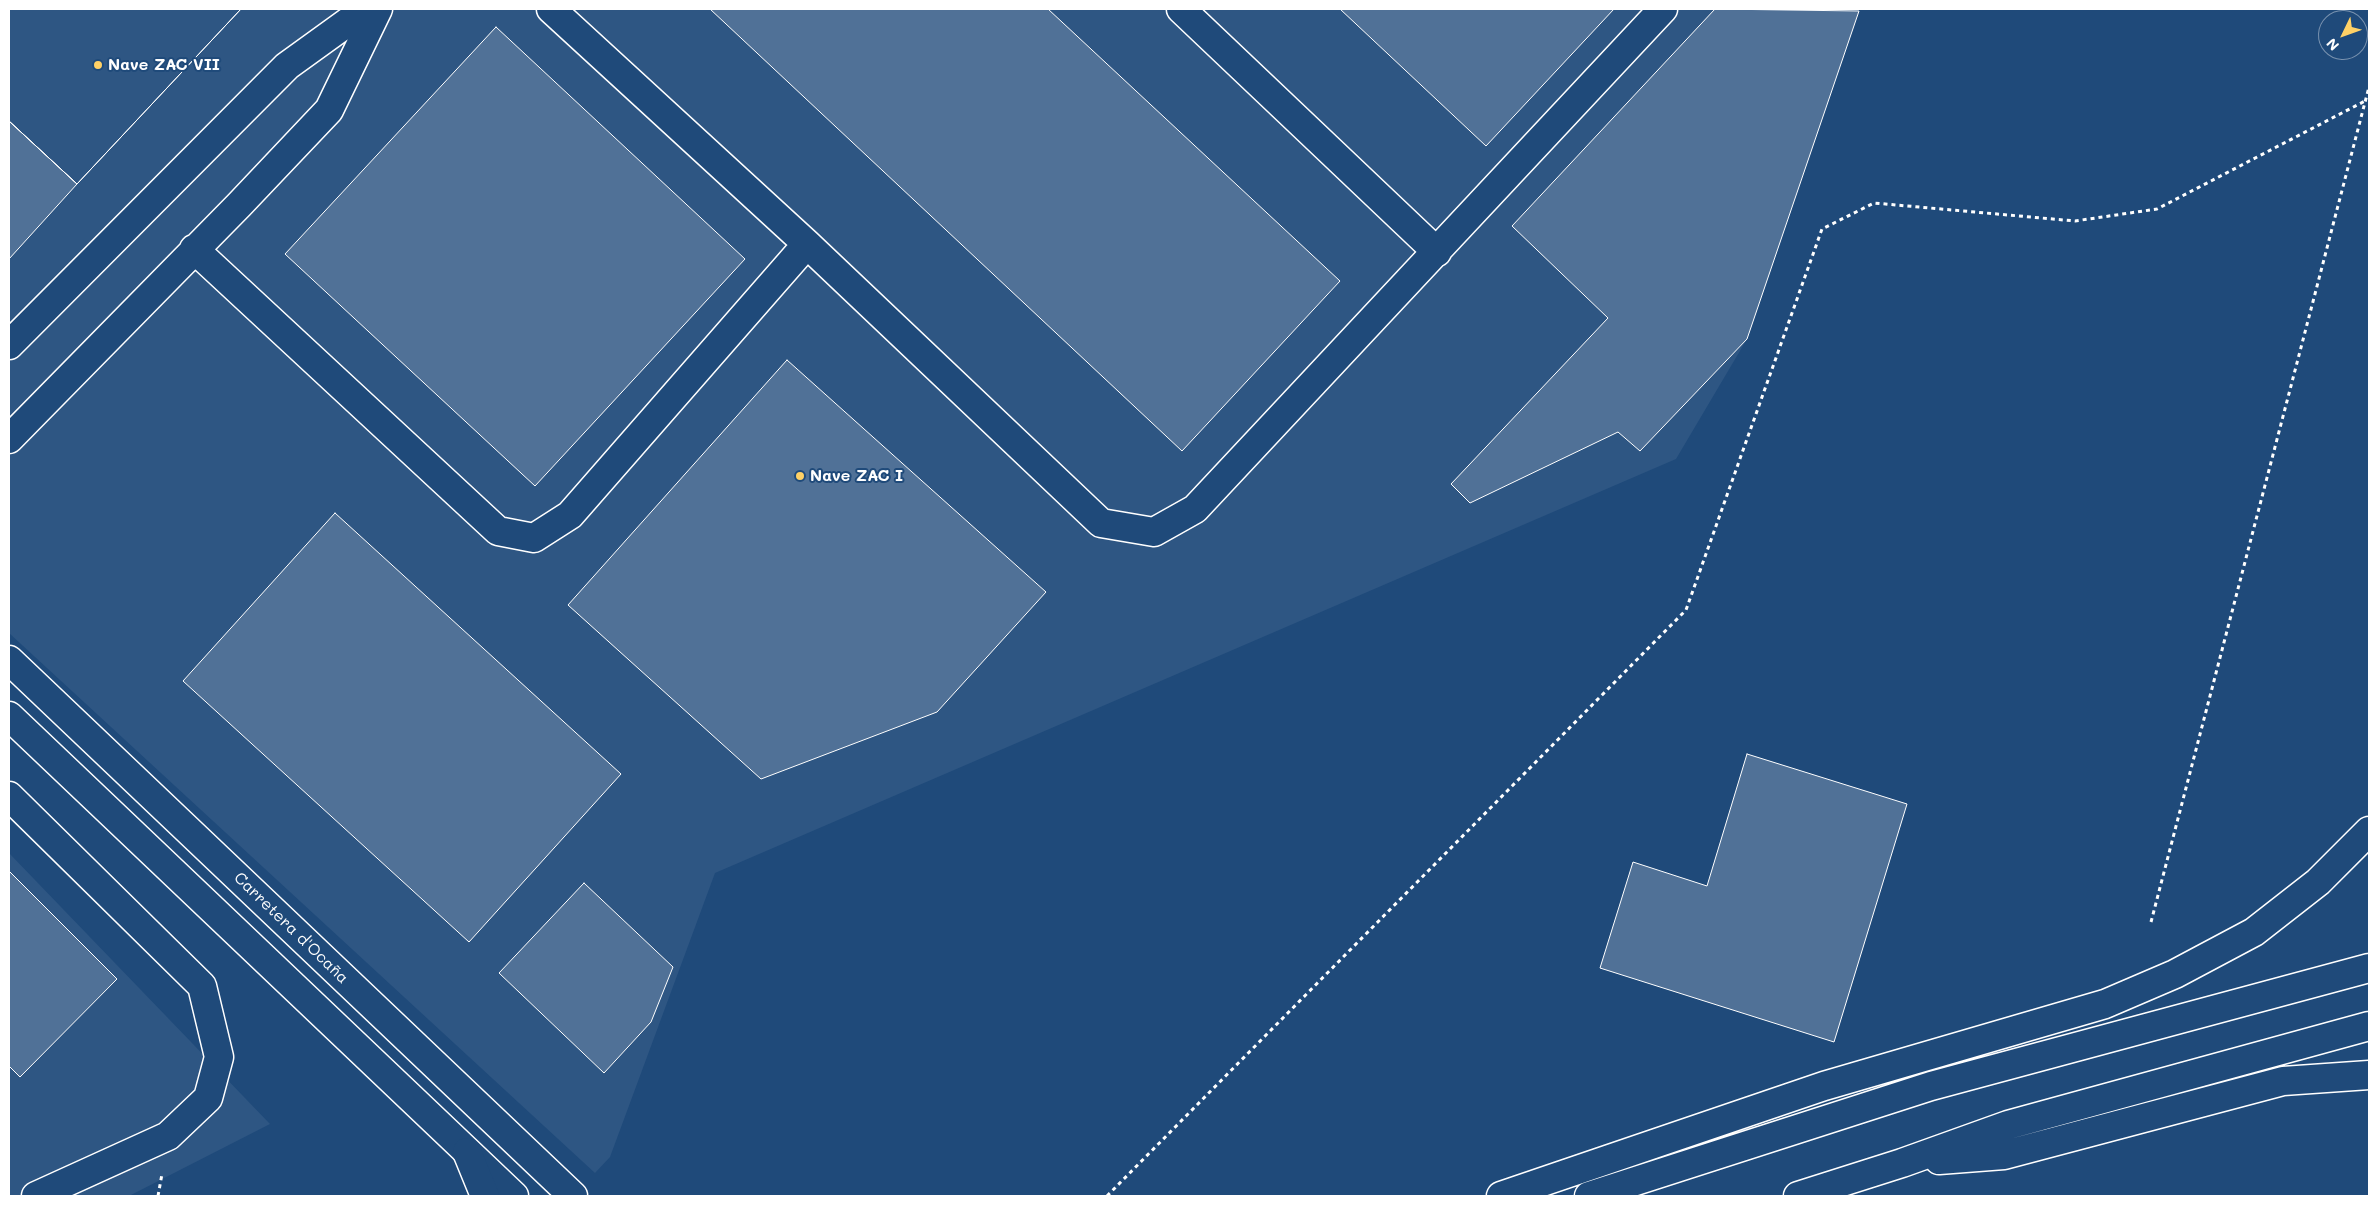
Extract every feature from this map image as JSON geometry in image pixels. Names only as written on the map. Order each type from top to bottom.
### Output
[{"type":"main road","points":[[9,345],[287,66],[366,9]]},
{"type":"main road","points":[[9,439],[329,110],[378,9]]},
{"type":"main road","points":[[550,9],[807,244],[1101,523],[1154,532],[1196,509],[1663,9]]},
{"type":"main road","points":[[1181,9],[1437,252]]},
{"type":"main road","points":[[194,249],[498,531],[534,538],[570,515],[807,244]]},
{"type":"main road","name":"Carretera d'Ocaña","points":[[9,660],[573,1196]]},
{"type":"main road","points":[[9,716],[514,1196]]},
{"type":"main road","points":[[9,796],[202,986],[219,1057],[208,1098],[168,1136],[36,1196]]},
{"type":"main road","points":[[1501,1196],[1824,1086],[2106,1004],[2175,974],[2254,932],[2318,882],[2369,831]]},
{"type":"main road","points":[[1589,1196],[1930,1086],[2369,968]]},
{"type":"main road","points":[[1798,1196],[1902,1163],[2008,1125],[2369,1026]]},
{"type":"main road","points":[[1902,1163],[2004,1155],[2283,1081],[2369,1075]]},
{"type":"main road","points":[[467,1152],[485,1196]]},
{"type":"path","points":[[2152,922],[2369,88]]},
{"type":"path","points":[[1107,1196],[1686,610],[1822,229],[1874,204],[2076,221],[2157,210],[2365,101]]},
{"type":"shaded area","points":[[9,9],[1859,9],[1747,339],[1676,459],[715,873],[610,1157],[595,1173],[9,633]]},
{"type":"shaded area","points":[[9,853],[270,1124],[129,1196],[9,1196]]},
{"type":"building","name":"Nave ZAC VII","points":[[9,9],[241,9],[77,184],[9,121]]},
{"type":"building","name":"Nave ZAC VII","points":[[9,9],[241,9],[77,184],[9,121]]},
{"type":"building","points":[[710,9],[1048,9],[1340,281],[1182,451]]},
{"type":"building","points":[[1340,9],[1614,9],[1486,146]]},
{"type":"building","points":[[1715,9],[1859,11],[1747,339],[1640,451],[1618,432],[1470,503],[1451,484],[1608,318],[1512,226]]},
{"type":"building","points":[[496,27],[745,259],[535,486],[285,254]]},
{"type":"building","points":[[9,121],[77,184],[9,259]]},
{"type":"building","name":"Nave ZAC I","points":[[787,360],[1046,592],[937,712],[761,779],[568,605]]},
{"type":"building","points":[[335,513],[621,774],[469,942],[183,681]]},
{"type":"building","points":[[1747,754],[1907,804],[1834,1042],[1600,968],[1633,862],[1707,886]]},
{"type":"building","points":[[9,871],[117,979],[20,1077],[9,1066]]},
{"type":"building","points":[[584,883],[673,967],[651,1022],[604,1073],[499,973]]},
{"type":"place","name":"Nave ZAC VII","points":[[98,65]]},
{"type":"place","name":"Nave ZAC I","points":[[800,476]]}]
